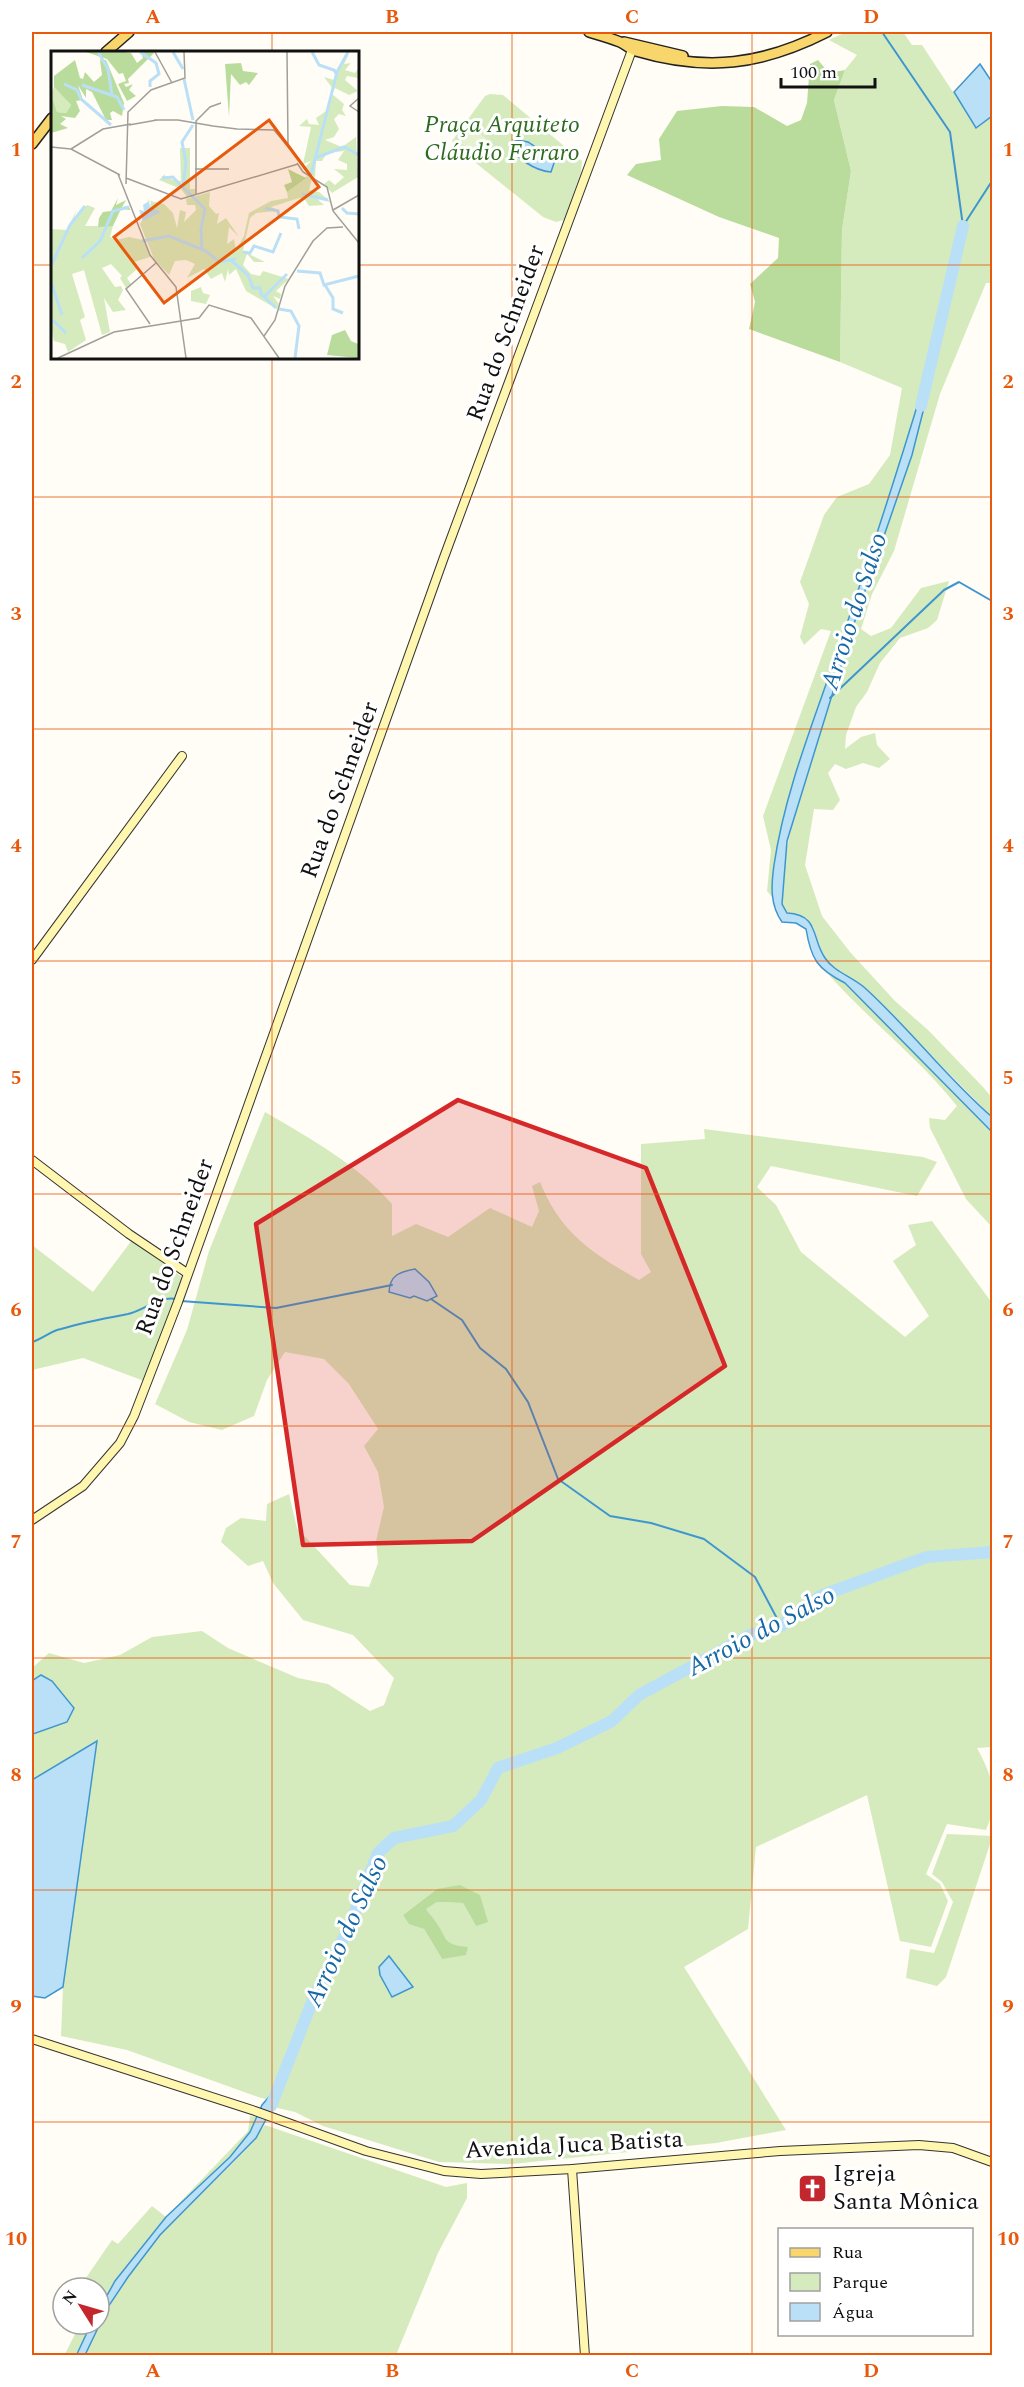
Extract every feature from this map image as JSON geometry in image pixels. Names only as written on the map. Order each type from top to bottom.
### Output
[{"type":"main road","points":[[107,51],[129,32]]},
{"type":"main road","points":[[589,32],[703,62]]},
{"type":"main road","points":[[622,42],[632,50],[667,59],[727,63],[762,58],[792,50],[827,32]]},
{"type":"main road","points":[[32,144],[51,119]]},
{"type":"street","points":[[632,50],[644,46]]},
{"type":"street","name":"Rua do Schneider","points":[[32,1520],[83,1486],[120,1443],[134,1416],[179,1299],[443,560],[632,50]]},
{"type":"street","points":[[32,960],[182,756]]},
{"type":"street","points":[[32,1160],[129,1234],[187,1273]]},
{"type":"street","name":"Avenida Juca Batista","points":[[32,2039],[276,2118],[366,2151],[444,2171],[481,2174],[572,2169],[780,2151],[919,2145],[953,2148],[993,2162]]},
{"type":"street","points":[[572,2169],[585,2355]]},
{"type":"highlighted area","points":[[458,1100],[646,1168],[725,1366],[472,1541],[303,1545],[256,1224]]},
{"type":"green space","points":[[846,32],[903,32],[912,45],[922,45],[976,127],[992,116],[992,283],[986,283],[940,394],[894,551],[872,594],[861,629],[871,636],[891,628],[921,588],[949,581],[937,620],[928,628],[900,638],[880,663],[867,692],[856,707],[846,735],[845,749],[861,737],[875,733],[877,745],[890,759],[879,768],[863,763],[846,769],[835,764],[828,773],[840,800],[833,810],[814,809],[805,865],[822,916],[850,952],[895,1001],[928,1030],[983,1087],[992,1098],[992,1117],[864,987],[832,966],[824,957],[813,926],[788,913],[783,906],[781,895],[784,862],[797,804],[928,392],[922,391],[807,739],[788,801],[775,865],[772,897],[767,891],[771,850],[763,816],[831,631],[821,629],[804,645],[800,637],[809,604],[800,582],[824,515],[837,497],[869,484],[890,455],[902,388],[840,362],[842,230],[851,171],[834,100],[845,70],[857,55],[829,40]]},
{"type":"green space","points":[[818,60],[829,73],[845,70],[834,100],[851,171],[842,230],[840,362],[749,329],[755,302],[750,284],[778,258],[779,238],[719,217],[627,175],[636,164],[661,160],[659,139],[677,111],[722,106],[754,107],[787,126],[801,120],[807,103],[810,64]]},
{"type":"green space","name":"Praça Arquiteto Cláudio Ferraro","points":[[503,95],[582,161],[581,172],[564,220],[556,222],[543,217],[456,147],[452,141],[485,96]]},
{"type":"green space","points":[[471,126],[494,145],[482,160],[459,141]]},
{"type":"green space","points":[[828,974],[845,983],[992,1132],[992,1227],[966,1199],[930,1128],[929,1118],[945,1120],[957,1106],[927,1072]]},
{"type":"green space","points":[[265,1112],[349,1164],[378,1190],[392,1204],[392,1236],[416,1224],[448,1237],[490,1208],[532,1227],[539,1211],[532,1186],[540,1182],[548,1200],[568,1229],[593,1251],[639,1280],[651,1272],[641,1254],[641,1144],[705,1139],[704,1129],[923,1157],[937,1162],[917,1196],[771,1166],[757,1187],[776,1205],[801,1252],[905,1337],[929,1316],[893,1261],[916,1245],[908,1225],[932,1221],[992,1303],[992,1747],[977,1748],[991,1778],[994,1797],[986,1830],[947,1824],[926,1874],[940,1884],[948,1901],[931,1947],[900,1941],[867,1795],[756,1847],[748,1929],[684,1967],[786,2130],[716,2143],[512,2164],[439,2162],[323,2126],[295,2112],[273,2107],[278,2097],[274,2091],[266,2099],[261,2098],[127,2050],[61,2036],[63,1987],[96,1741],[32,1780],[32,1734],[66,1722],[74,1708],[52,1681],[41,1675],[32,1681],[32,1668],[49,1653],[84,1663],[120,1655],[152,1637],[202,1631],[228,1648],[298,1678],[328,1684],[370,1711],[384,1705],[394,1678],[353,1635],[303,1620],[273,1583],[263,1561],[248,1566],[221,1542],[226,1528],[241,1518],[266,1521],[267,1504],[289,1494],[297,1528],[350,1585],[369,1587],[378,1563],[376,1541],[384,1507],[378,1472],[364,1446],[378,1429],[349,1384],[324,1359],[285,1352],[267,1380],[254,1416],[222,1430],[189,1422],[155,1404],[187,1330],[209,1251]],"holes":[[[437,1889],[480,1895],[476,1926],[463,1903],[437,1902],[425,1909],[453,1946],[442,1959],[424,1929],[403,1915]],[[389,1956],[391,1958],[413,1987],[380,1975],[379,1967]]]},
{"type":"green space","points":[[132,1240],[183,1278],[144,1381],[83,1358],[32,1370],[32,1245],[93,1292]]},
{"type":"green space","points":[[947,1834],[992,1836],[992,1838],[946,1977],[937,1986],[906,1978],[910,1949],[934,1953],[953,1902],[942,1882],[932,1874]]},
{"type":"green space","points":[[460,1885],[480,1895],[488,1922],[476,1926],[463,1903],[437,1902],[426,1909],[447,1940],[468,1947],[466,1955],[442,1959],[424,1929],[409,1924],[403,1915],[437,1889]]},
{"type":"green space","points":[[250,2116],[257,2117],[250,2132],[230,2157],[166,2217],[248,2131]]},
{"type":"green space","points":[[265,2125],[446,2187],[467,2183],[467,2198],[438,2253],[396,2355],[85,2356],[94,2336],[111,2336],[111,2304],[138,2262],[173,2221],[228,2168]]},
{"type":"green space","points":[[152,2206],[166,2217],[111,2288],[111,2276],[87,2276],[112,2240],[118,2244]]},
{"type":"green space","points":[[74,2336],[85,2336],[76,2355],[64,2356]]},
{"type":"water","points":[[980,64],[992,82],[992,116],[976,128],[954,92]]},
{"type":"water","points":[[518,140],[528,142],[555,160],[551,172],[539,169],[520,159],[512,149],[511,143]]},
{"type":"water","points":[[922,390],[928,392],[912,455],[858,611],[787,841],[782,904],[787,913],[805,918],[810,923],[829,963],[865,988],[992,1117],[992,1132],[845,983],[822,968],[813,956],[806,929],[796,923],[782,922],[775,909],[772,895],[779,837],[793,782],[871,551]]},
{"type":"water","points":[[415,1269],[429,1282],[437,1296],[427,1301],[414,1296],[410,1298],[389,1292],[391,1282],[396,1275]]},
{"type":"water","points":[[41,1675],[52,1681],[74,1708],[67,1722],[33,1734],[32,1681]]},
{"type":"water","points":[[97,1741],[63,1987],[45,1998],[32,1996],[32,1780]]},
{"type":"water","points":[[389,1956],[413,1987],[392,1997],[380,1975],[379,1967]]},
{"type":"water","points":[[274,2091],[278,2097],[256,2138],[160,2235],[111,2302],[111,2288],[115,2281],[166,2217],[230,2157],[250,2132],[262,2105]]},
{"type":"water","points":[[85,2336],[94,2336],[85,2355],[76,2356]]},
{"type":"waterway","name":"Arroio do Salso","points":[[882,32],[950,132],[963,226]]},
{"type":"waterway","points":[[963,226],[992,181]]},
{"type":"waterway","name":"Arroio do Salso","points":[[921,406],[963,226]]},
{"type":"waterway","points":[[830,698],[944,590],[959,582],[992,601]]},
{"type":"waterway","points":[[181,1301],[276,1308],[392,1285]]},
{"type":"waterway","points":[[32,1342],[57,1330],[128,1314],[157,1301],[176,1299]]},
{"type":"waterway","points":[[431,1299],[462,1320],[480,1348],[506,1369],[528,1402],[558,1479],[610,1516],[651,1523],[704,1539],[755,1577],[781,1626]]},
{"type":"waterway","name":"Arroio do Salso","points":[[271,2106],[314,1997],[349,1927],[378,1853],[394,1838],[453,1826],[481,1800],[498,1768],[557,1748],[612,1721],[639,1695],[750,1635],[781,1626],[820,1596],[927,1557],[992,1552]]},
{"type":"place","name":"Igreja Santa Mônica","points":[[812,2188]]}]
